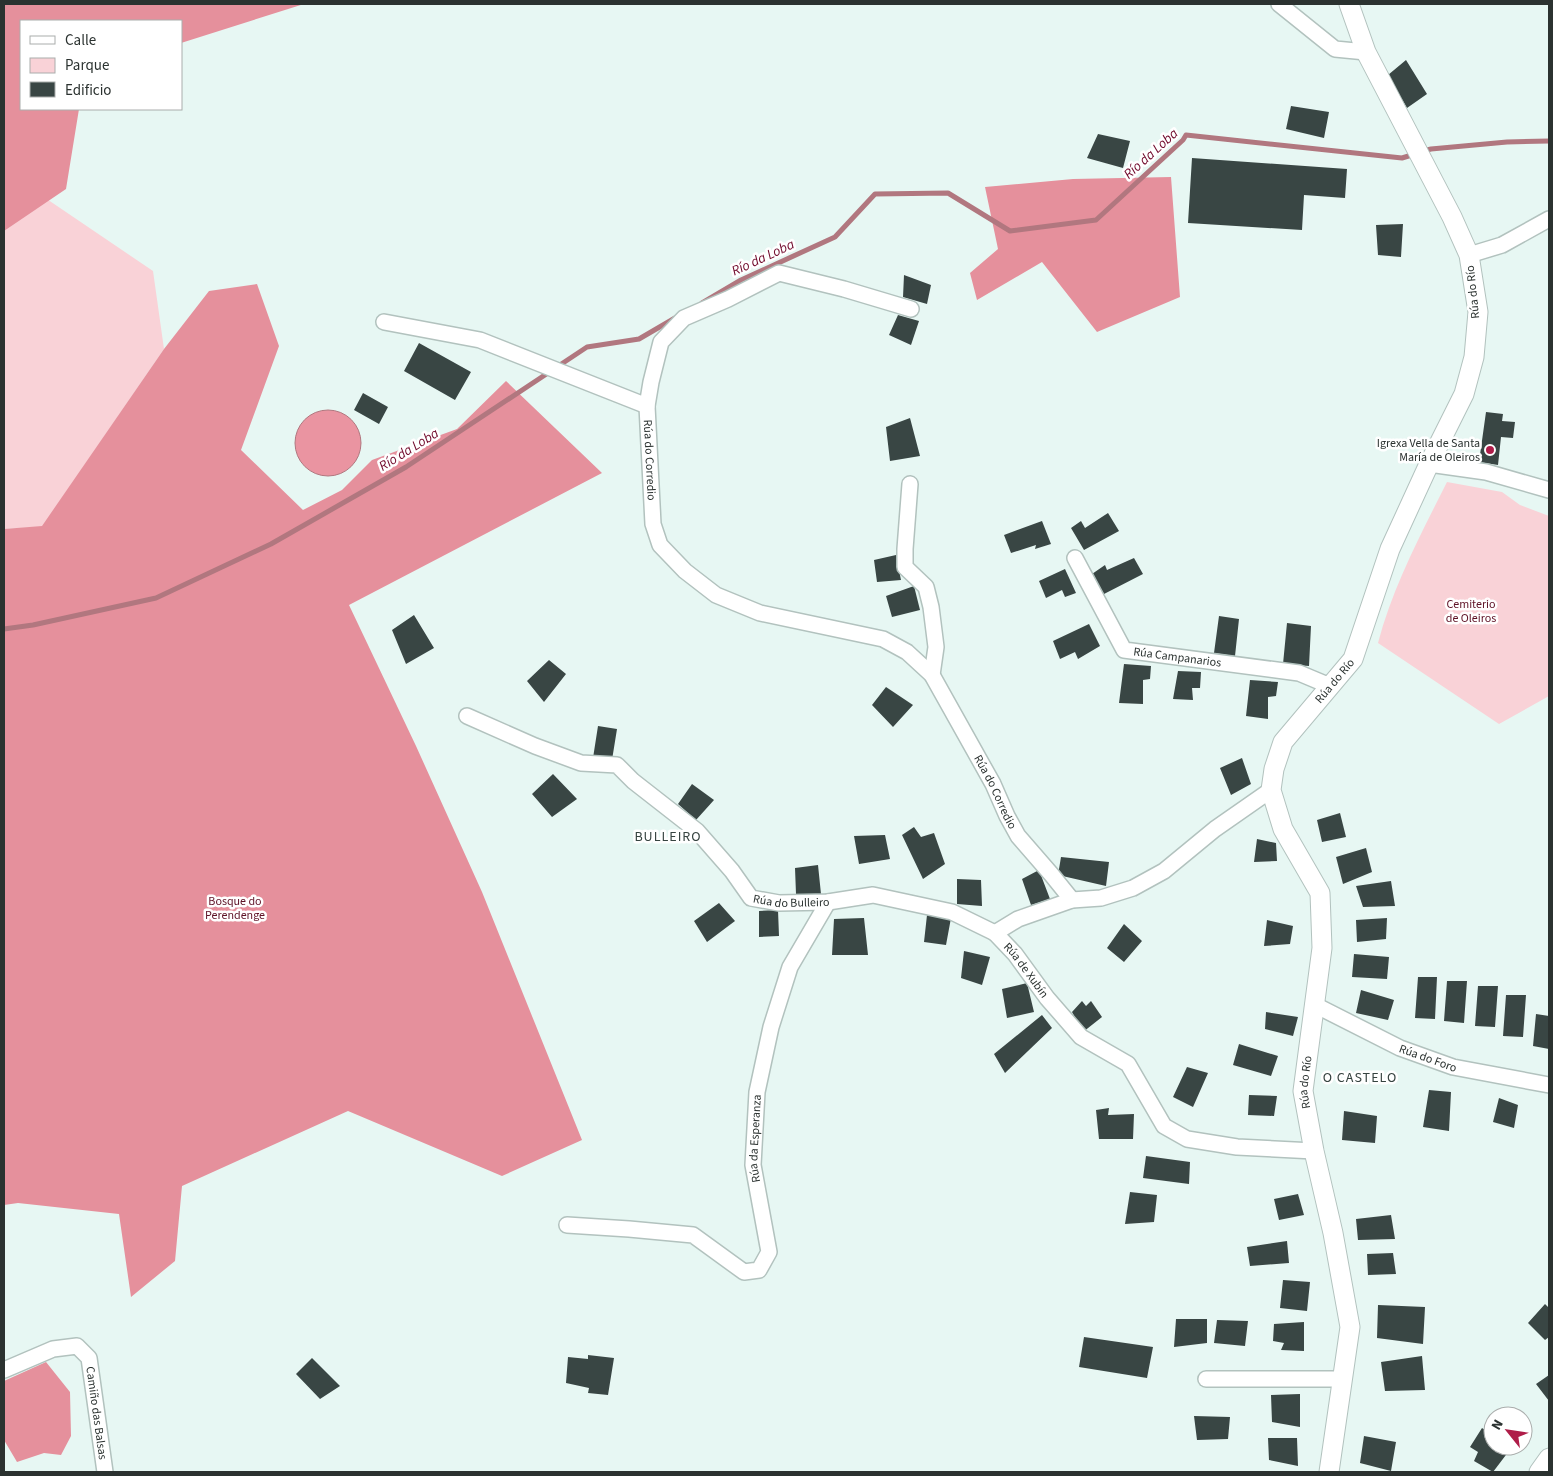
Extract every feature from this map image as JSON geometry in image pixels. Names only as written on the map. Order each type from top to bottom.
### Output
[{"type":"street","points":[[1279,4],[1335,49],[1366,52]]},
{"type":"street","name":"Rúa do Río","points":[[1329,1472],[1350,1327],[1333,1233],[1314,1151],[1303,1091],[1322,948],[1320,893],[1283,829],[1271,790],[1274,769],[1282,742],[1353,659],[1390,549],[1464,394],[1474,357],[1478,312],[1469,255],[1452,217],[1366,52],[1349,4]]},
{"type":"street","points":[[1469,255],[1502,245],[1549,219]]},
{"type":"street","name":"Rúa do Corredio","points":[[911,309],[844,289],[778,273],[728,299],[684,318],[661,342],[647,406],[653,524],[660,546],[685,571],[716,595],[760,613],[883,639],[907,652],[932,675],[993,784],[1018,836],[1072,900]]},
{"type":"street","points":[[384,322],[480,340],[647,406]]},
{"type":"street","points":[[1429,464],[1486,472],[1549,490]]},
{"type":"street","points":[[910,484],[904,550],[905,567],[926,587],[931,607],[936,646],[932,675]]},
{"type":"street","name":"Rúa Campanarios","points":[[1075,558],[1124,650],[1299,673],[1330,686]]},
{"type":"street","name":"Rúa do Bulleiro","points":[[467,716],[535,746],[581,762],[617,764],[633,781],[698,830],[732,871],[751,898],[779,903],[828,902],[873,895],[952,912],[995,933]]},
{"type":"street","name":"Rúa de Xubín","points":[[1271,790],[1216,829],[1164,871],[1133,888],[1101,898],[1072,900],[1018,919],[995,933],[1015,954],[1047,998],[1081,1037],[1128,1064],[1164,1126],[1187,1139],[1237,1148],[1314,1151]]},
{"type":"street","name":"Rúa da Esperanza","points":[[567,1225],[693,1236],[744,1272],[759,1270],[769,1252],[753,1165],[757,1092],[771,1027],[790,967],[828,902]]},
{"type":"street","name":"Rúa do Foro","points":[[1315,1005],[1400,1048],[1452,1067],[1549,1085]]},
{"type":"street","name":"Camiño das Balsas","points":[[4,1370],[53,1349],[77,1346],[89,1358],[105,1472]]},
{"type":"street","points":[[1206,1379],[1343,1379]]},
{"type":"street","points":[[1539,1472],[1549,1458]]},
{"type":"green space","points":[[4,4],[304,4],[182,43],[182,20],[20,20],[20,110],[79,110],[66,189],[4,231]]},
{"type":"green space","points":[[4,170],[153,271],[164,349],[42,527],[4,529]]},
{"type":"green space","points":[[1171,177],[1180,297],[1097,332],[1042,262],[977,300],[970,273],[998,249],[985,187],[1073,179]]},
{"type":"green space","name":"Bosque do Perendenge","points":[[257,284],[279,346],[241,450],[303,510],[342,490],[372,460],[457,429],[506,381],[602,473],[349,605],[416,746],[482,892],[582,1140],[502,1176],[348,1111],[182,1186],[175,1261],[131,1297],[119,1214],[18,1203],[4,1205],[4,529],[42,526],[164,349],[209,291]]},
{"type":"green space","name":"Cemiterio de Oleiros","points":[[1447,482],[1502,492],[1520,505],[1549,516],[1549,696],[1499,724],[1378,643],[1391,601]]},
{"type":"green space","points":[[46,1362],[70,1392],[71,1436],[61,1455],[44,1453],[17,1462],[4,1440],[4,1381]]},
{"type":"shaded area","points":[[321,410],[335,410],[347,415],[356,424],[361,436],[359,456],[352,467],[335,476],[321,476],[309,471],[300,462],[295,450],[295,436],[300,424],[309,415]]},
{"type":"building","points":[[1406,60],[1427,94],[1407,108],[1388,75]]},
{"type":"building","points":[[1291,106],[1329,112],[1324,138],[1286,129]]},
{"type":"building","points":[[1098,134],[1130,141],[1123,168],[1087,158]]},
{"type":"building","points":[[1192,158],[1347,169],[1345,198],[1304,195],[1302,230],[1188,223]]},
{"type":"building","points":[[1403,224],[1401,257],[1378,255],[1376,225]]},
{"type":"building","points":[[904,275],[931,285],[927,304],[903,297]]},
{"type":"building","points":[[898,315],[919,321],[911,345],[889,335]]},
{"type":"building","points":[[419,343],[471,372],[455,400],[404,371]]},
{"type":"building","points":[[363,393],[388,407],[379,424],[354,410]]},
{"type":"building","name":"Igrexa Vella de Santa María de Oleiros","points":[[1486,412],[1503,414],[1502,421],[1515,422],[1513,438],[1501,437],[1498,465],[1479,462]]},
{"type":"building","points":[[910,418],[920,456],[890,461],[886,427]]},
{"type":"building","points":[[1108,513],[1119,531],[1084,550],[1071,528],[1081,521],[1085,528]]},
{"type":"building","points":[[1042,521],[1051,544],[1035,549],[1036,545],[1011,553],[1004,535]]},
{"type":"building","points":[[896,555],[901,580],[877,582],[874,560]]},
{"type":"building","points":[[1134,558],[1143,574],[1104,594],[1092,574],[1105,565],[1107,570]]},
{"type":"building","points":[[1065,569],[1076,593],[1065,597],[1062,590],[1046,598],[1039,581]]},
{"type":"building","points":[[914,586],[920,610],[892,617],[886,596]]},
{"type":"building","points":[[414,615],[434,648],[406,664],[392,630]]},
{"type":"building","points":[[1219,616],[1239,619],[1235,656],[1214,653]]},
{"type":"building","points":[[1287,623],[1311,626],[1309,666],[1283,664]]},
{"type":"building","points":[[1089,624],[1100,646],[1078,659],[1075,652],[1060,659],[1053,641]]},
{"type":"building","points":[[549,660],[566,674],[544,702],[527,681]]},
{"type":"building","points":[[1124,664],[1151,666],[1150,679],[1143,680],[1143,704],[1119,703]]},
{"type":"building","points":[[1178,671],[1201,672],[1200,688],[1192,688],[1193,700],[1173,699]]},
{"type":"building","points":[[1250,680],[1278,682],[1276,696],[1268,697],[1268,719],[1246,716]]},
{"type":"building","points":[[886,687],[913,705],[893,727],[872,705]]},
{"type":"building","points":[[598,726],[617,729],[612,760],[593,758]]},
{"type":"building","points":[[1242,758],[1251,784],[1231,795],[1220,768]]},
{"type":"building","points":[[553,774],[577,799],[552,817],[532,794]]},
{"type":"building","points":[[692,784],[714,800],[696,820],[678,804]]},
{"type":"building","points":[[1340,813],[1346,837],[1322,842],[1317,820]]},
{"type":"building","points":[[914,827],[921,837],[934,833],[945,864],[923,879],[902,835]]},
{"type":"building","points":[[885,835],[890,859],[859,864],[854,836]]},
{"type":"building","points":[[1257,839],[1276,843],[1277,861],[1254,862]]},
{"type":"building","points":[[1366,848],[1372,872],[1343,884],[1336,857]]},
{"type":"building","points":[[1061,857],[1109,862],[1106,886],[1058,875]]},
{"type":"building","points":[[818,865],[821,894],[796,894],[795,868]]},
{"type":"building","points":[[1039,870],[1050,899],[1031,905],[1022,879]]},
{"type":"building","points":[[957,879],[981,880],[982,906],[957,904]]},
{"type":"building","points":[[1391,881],[1395,906],[1363,907],[1356,886]]},
{"type":"building","points":[[719,903],[735,921],[707,942],[694,921]]},
{"type":"building","points":[[778,910],[779,936],[759,937],[759,911]]},
{"type":"building","points":[[927,915],[951,918],[946,945],[924,942]]},
{"type":"building","points":[[864,918],[868,955],[832,955],[834,919]]},
{"type":"building","points":[[1387,918],[1386,939],[1357,942],[1356,920]]},
{"type":"building","points":[[1267,920],[1293,926],[1290,944],[1264,946]]},
{"type":"building","points":[[1124,924],[1142,941],[1124,962],[1107,948]]},
{"type":"building","points":[[964,951],[990,957],[982,985],[961,978]]},
{"type":"building","points":[[1354,954],[1389,957],[1387,979],[1352,977]]},
{"type":"building","points":[[1418,977],[1437,977],[1435,1019],[1415,1018]]},
{"type":"building","points":[[1447,981],[1467,981],[1464,1023],[1444,1021]]},
{"type":"building","points":[[1027,983],[1034,1012],[1007,1018],[1002,989]]},
{"type":"building","points":[[1478,986],[1498,986],[1495,1027],[1475,1026]]},
{"type":"building","points":[[1361,990],[1394,1000],[1388,1020],[1356,1013]]},
{"type":"building","points":[[1506,995],[1526,995],[1523,1037],[1503,1036]]},
{"type":"building","points":[[1082,1001],[1086,1006],[1091,1001],[1102,1017],[1083,1032],[1072,1012]]},
{"type":"building","points":[[1266,1012],[1298,1017],[1293,1036],[1265,1029]]},
{"type":"building","points":[[1536,1014],[1549,1016],[1549,1049],[1533,1046]]},
{"type":"building","points":[[1042,1015],[1052,1028],[1005,1073],[994,1054]]},
{"type":"building","points":[[1239,1044],[1278,1056],[1271,1076],[1233,1065]]},
{"type":"building","points":[[1187,1067],[1208,1073],[1193,1107],[1173,1097]]},
{"type":"building","points":[[1429,1090],[1451,1092],[1449,1131],[1423,1127]]},
{"type":"building","points":[[1249,1095],[1277,1096],[1274,1116],[1248,1115]]},
{"type":"building","points":[[1499,1098],[1518,1105],[1514,1128],[1493,1122]]},
{"type":"building","points":[[1109,1108],[1108,1115],[1134,1114],[1133,1139],[1099,1139],[1096,1110]]},
{"type":"building","points":[[1344,1111],[1377,1116],[1375,1143],[1342,1140]]},
{"type":"building","points":[[1146,1156],[1190,1162],[1189,1184],[1143,1178]]},
{"type":"building","points":[[1130,1192],[1157,1195],[1154,1222],[1125,1224]]},
{"type":"building","points":[[1298,1194],[1304,1215],[1279,1220],[1274,1199]]},
{"type":"building","points":[[1391,1215],[1395,1239],[1358,1240],[1356,1219]]},
{"type":"building","points":[[1287,1241],[1289,1263],[1250,1266],[1247,1247]]},
{"type":"building","points":[[1393,1253],[1396,1274],[1368,1275],[1367,1254]]},
{"type":"building","points":[[1283,1280],[1310,1282],[1307,1311],[1280,1308]]},
{"type":"building","points":[[1545,1304],[1549,1308],[1549,1337],[1545,1340],[1528,1323]]},
{"type":"building","points":[[1378,1305],[1425,1307],[1423,1344],[1377,1338]]},
{"type":"building","points":[[1176,1319],[1207,1319],[1207,1343],[1174,1347]]},
{"type":"building","points":[[1217,1320],[1248,1321],[1245,1346],[1214,1343]]},
{"type":"building","points":[[1304,1322],[1304,1351],[1281,1350],[1284,1343],[1273,1341],[1274,1324]]},
{"type":"building","points":[[1084,1337],[1153,1347],[1147,1378],[1079,1367]]},
{"type":"building","points":[[588,1355],[614,1358],[608,1395],[588,1393],[589,1388],[566,1383],[568,1357],[588,1359]]},
{"type":"building","points":[[1422,1356],[1425,1390],[1385,1391],[1381,1362]]},
{"type":"building","points":[[312,1358],[340,1386],[320,1399],[296,1374]]},
{"type":"building","points":[[1549,1375],[1549,1401],[1536,1384]]},
{"type":"building","points":[[1300,1394],[1300,1427],[1272,1422],[1271,1395]]},
{"type":"building","points":[[1194,1416],[1230,1417],[1228,1439],[1197,1440]]},
{"type":"building","points":[[1482,1428],[1483,1456],[1505,1456],[1493,1472],[1474,1461],[1478,1452],[1470,1447]]},
{"type":"building","points":[[1364,1436],[1396,1442],[1391,1471],[1360,1463]]},
{"type":"building","points":[[1268,1438],[1297,1438],[1298,1466],[1269,1460]]},
{"type":"waterway","name":"Río da Loba","points":[[702,303],[741,280],[835,237],[875,194],[948,193],[1010,231],[1096,220],[1183,140],[1186,135],[1402,158],[1415,154]]},
{"type":"waterway","name":"Río da Loba","points":[[1423,151],[1507,142],[1549,141]]},
{"type":"waterway","name":"Río da Loba","points":[[4,629],[33,625],[156,598],[271,544],[406,467],[587,347],[639,339],[675,318]]},
{"type":"place","name":"Igrexa Vella de Santa María de Oleiros","points":[[1490,450]]},
{"type":"district","name":"BULLEIRO","points":[[668,837]]},
{"type":"district","name":"O CASTELO","points":[[1360,1078]]}]
